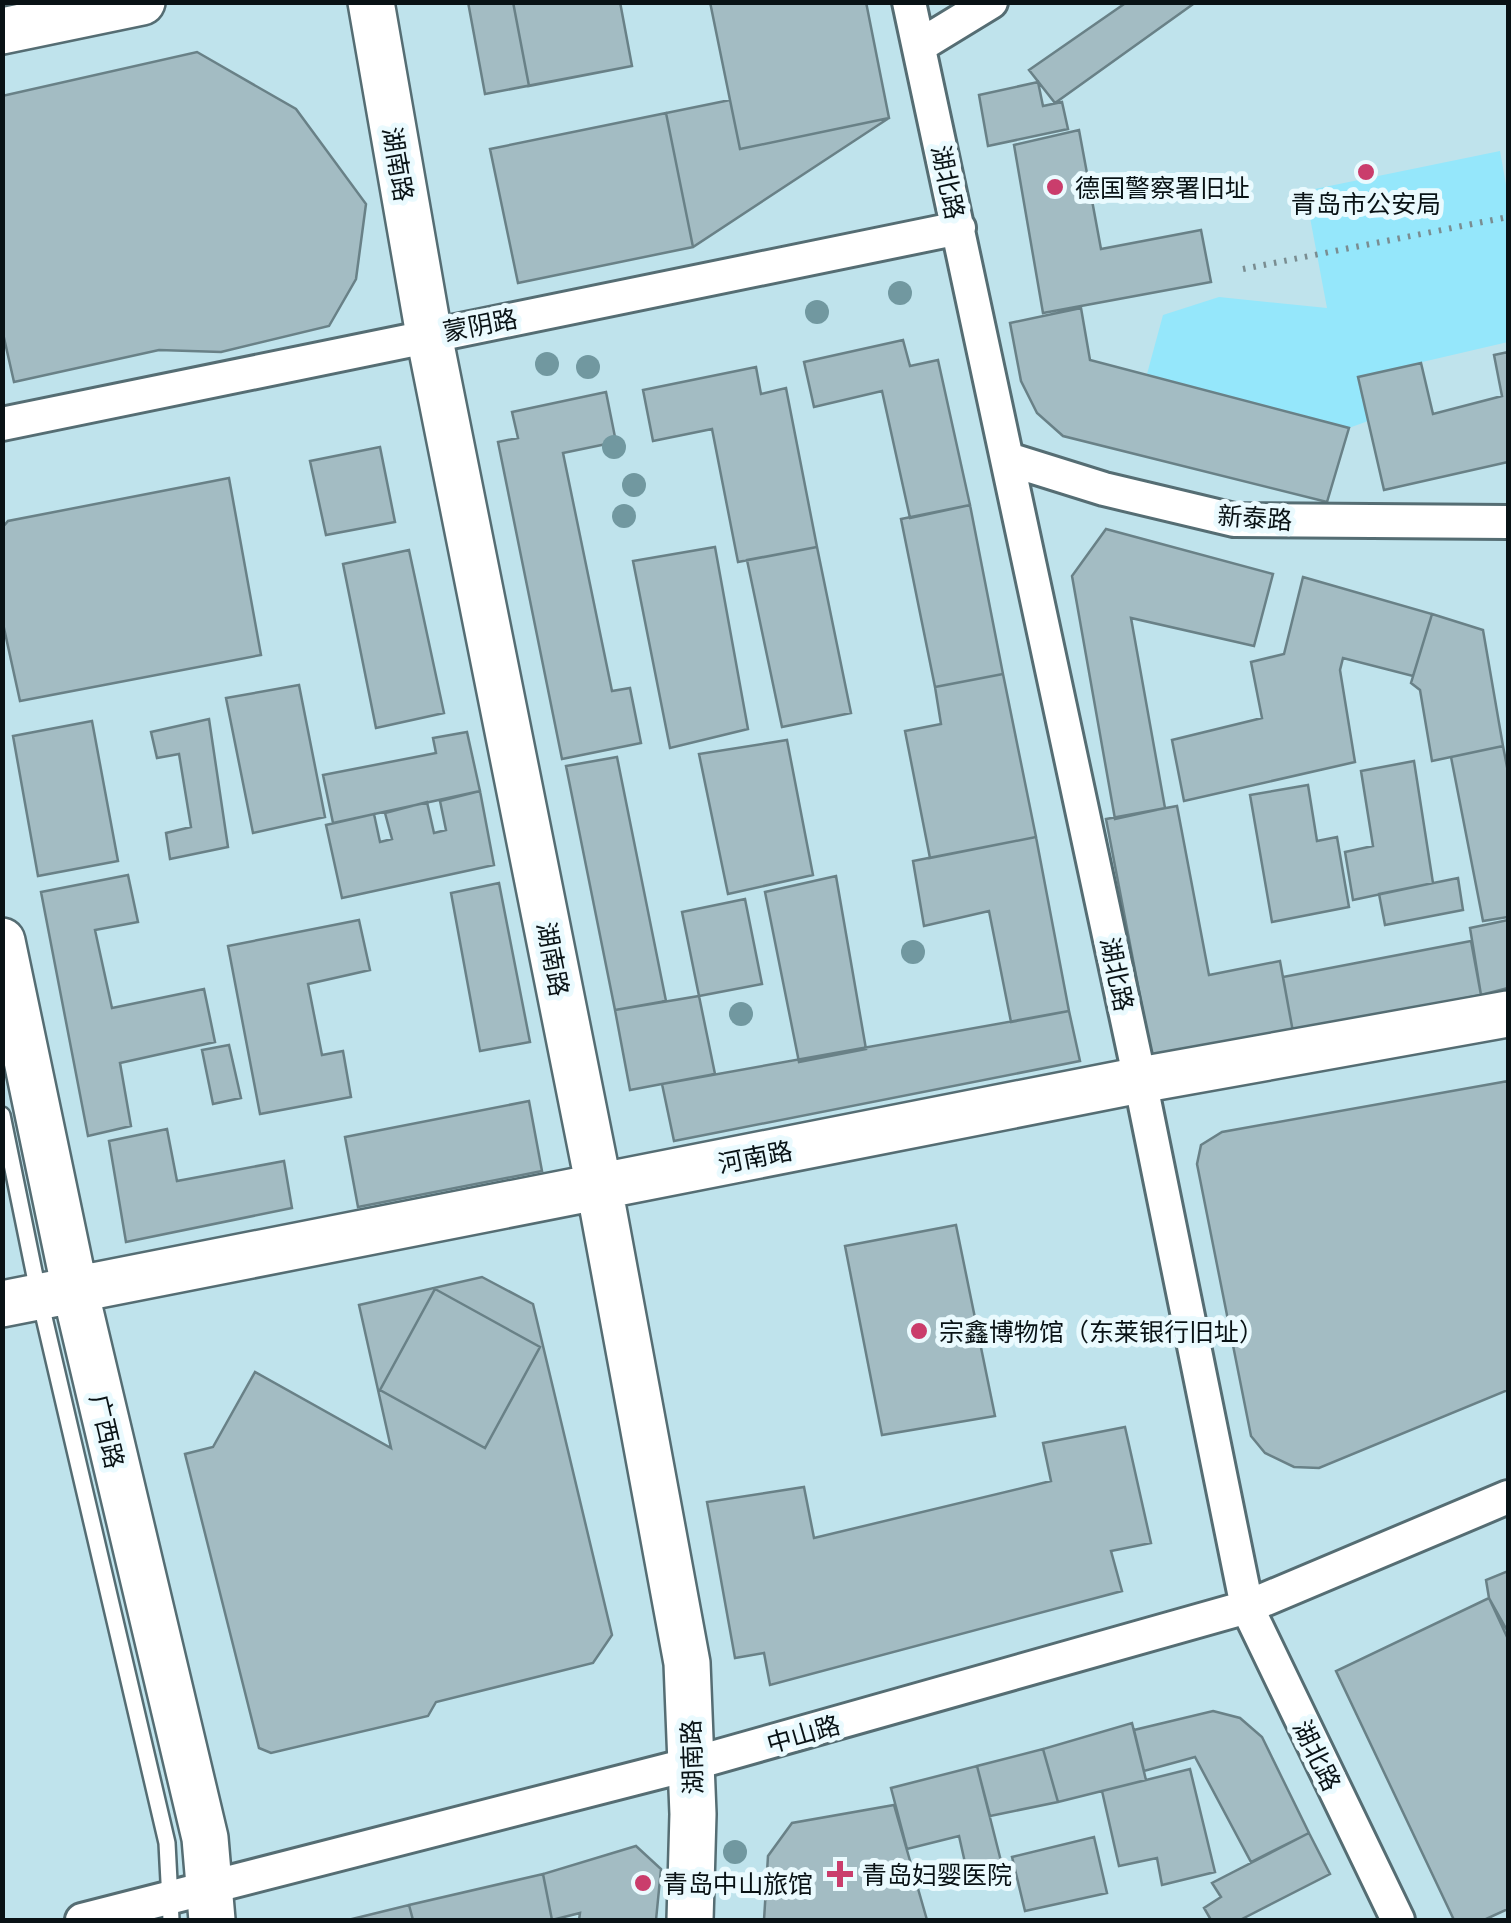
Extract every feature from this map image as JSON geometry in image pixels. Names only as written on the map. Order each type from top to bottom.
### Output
[{"type":"street","points":[[2,31],[142,2]]},
{"type":"street","name":"湖南路","points":[[371,2],[429,335],[599,1187],[687,1664],[690,1920]]},
{"type":"street","name":"湖北路","points":[[910,2],[1140,1080],[1247,1607],[1398,1920]]},
{"type":"street","points":[[919,46],[991,2]]},
{"type":"street","name":"蒙阴路","points":[[2,424],[959,228]]},
{"type":"street","name":"新泰路","points":[[1008,459],[1234,520],[1507,528]]},
{"type":"street","name":"广西路","points":[[2,941],[39,1296],[206,1838],[192,1907]]},
{"type":"street","name":"河南路","points":[[39,1296],[1140,1080],[1508,1014]]},
{"type":"street","name":"中山路","points":[[82,1920],[192,1907],[1247,1607],[1508,1497]]},
{"type":"lane","name":"广西路","points":[[2,1114],[39,1296]]},
{"type":"path","points":[[1243,269],[1508,216]]},
{"type":"shaded area","points":[[3,3],[1508,3],[1508,1920],[3,1920]]},
{"type":"shaded area","points":[[1500,151],[1508,196],[1508,342],[1358,377],[1368,421],[1349,428],[1147,374],[1163,315],[1219,297],[1327,308],[1305,191]]},
{"type":"building","points":[[468,2],[620,2],[632,66],[485,94]]},
{"type":"building","points":[[513,2],[620,2],[632,66],[529,86]]},
{"type":"building","points":[[710,2],[866,2],[889,118],[693,247],[518,283],[490,149],[730,100]]},
{"type":"building","points":[[710,2],[866,2],[889,118],[740,149]]},
{"type":"building","points":[[1127,2],[1196,2],[1055,103],[1029,70]]},
{"type":"building","points":[[197,52],[296,109],[366,204],[356,279],[329,326],[221,352],[159,350],[14,382],[2,329],[2,96]]},
{"type":"building","points":[[1038,82],[1043,106],[1062,102],[1068,129],[988,146],[979,95]]},
{"type":"building","points":[[666,113],[693,247],[518,283],[490,149]]},
{"type":"building","name":"德国警察署旧址","points":[[1079,130],[1101,249],[1201,230],[1211,282],[1043,313],[1014,145]]},
{"type":"building","points":[[1081,308],[1090,360],[1349,428],[1327,502],[1063,436],[1037,413],[1021,381],[1010,323]]},
{"type":"building","points":[[903,340],[910,366],[938,360],[970,505],[910,518],[882,391],[814,407],[804,362]]},
{"type":"building","points":[[1508,352],[1508,462],[1384,490],[1358,377],[1421,363],[1433,414],[1502,396],[1494,355]]},
{"type":"building","points":[[756,367],[761,394],[786,388],[817,547],[738,562],[712,429],[653,441],[643,390]]},
{"type":"building","points":[[606,392],[616,442],[563,453],[612,691],[630,688],[641,743],[562,759],[498,442],[518,438],[512,412]]},
{"type":"building","points":[[380,447],[395,522],[326,535],[310,461]]},
{"type":"building","points":[[229,478],[261,655],[20,701],[2,619],[2,528],[8,521]]},
{"type":"building","points":[[970,505],[1003,674],[935,687],[901,519]]},
{"type":"building","points":[[1106,529],[1273,574],[1254,646],[1131,618],[1165,808],[1115,819],[1072,576]]},
{"type":"building","points":[[715,547],[748,729],[670,748],[633,561]]},
{"type":"building","points":[[817,547],[851,713],[782,727],[747,560]]},
{"type":"building","points":[[409,550],[444,713],[376,728],[343,564]]},
{"type":"building","points":[[1303,577],[1432,614],[1413,676],[1343,658],[1340,670],[1355,762],[1184,801],[1172,740],[1262,718],[1251,662],[1284,654]]},
{"type":"building","points":[[1432,614],[1483,630],[1503,746],[1432,761],[1420,690],[1411,683]]},
{"type":"building","points":[[1003,674],[1036,837],[930,858],[905,731],[941,724],[935,687]]},
{"type":"building","points":[[299,685],[325,817],[253,833],[226,698]]},
{"type":"building","points":[[209,719],[228,847],[170,859],[166,833],[191,827],[179,754],[157,758],[151,732]]},
{"type":"building","points":[[92,721],[118,861],[38,876],[13,736]]},
{"type":"building","points":[[467,732],[480,791],[333,823],[323,775],[436,753],[433,738]]},
{"type":"building","points":[[787,740],[813,875],[728,894],[699,754]]},
{"type":"building","points":[[1503,746],[1508,772],[1508,917],[1483,921],[1451,757]]},
{"type":"building","points":[[617,757],[666,1001],[615,1010],[566,766]]},
{"type":"building","points":[[1414,761],[1433,883],[1353,900],[1345,852],[1373,846],[1361,771]]},
{"type":"building","points":[[1308,785],[1317,841],[1337,837],[1349,907],[1272,922],[1250,795]]},
{"type":"building","points":[[480,791],[494,865],[342,898],[326,825],[374,814],[380,842],[392,839],[385,813],[427,802],[434,833],[446,830],[440,801]]},
{"type":"building","points":[[1177,806],[1209,975],[1280,961],[1293,1032],[1152,1059],[1106,819]]},
{"type":"building","points":[[1036,837],[1069,1011],[1011,1022],[989,911],[924,926],[913,861]]},
{"type":"building","points":[[128,875],[138,922],[95,930],[112,1008],[204,989],[215,1042],[120,1063],[131,1126],[88,1136],[41,892]]},
{"type":"building","points":[[836,876],[866,1049],[799,1062],[765,892]]},
{"type":"building","points":[[1458,878],[1463,910],[1385,925],[1379,894]]},
{"type":"building","points":[[499,883],[530,1042],[480,1051],[451,893]]},
{"type":"building","points":[[745,899],[762,984],[699,996],[682,912]]},
{"type":"building","points":[[359,920],[370,970],[308,984],[322,1055],[343,1051],[351,1097],[260,1114],[228,946]]},
{"type":"building","points":[[1508,920],[1508,988],[1481,995],[1470,928]]},
{"type":"building","points":[[1471,941],[1481,995],[1293,1032],[1283,977]]},
{"type":"building","points":[[699,996],[715,1074],[630,1090],[615,1010]]},
{"type":"building","points":[[1069,1011],[1080,1061],[674,1141],[662,1084]]},
{"type":"building","points":[[229,1045],[241,1098],[213,1104],[202,1050]]},
{"type":"building","points":[[1508,1081],[1508,1390],[1319,1468],[1294,1467],[1265,1453],[1251,1436],[1197,1164],[1201,1145],[1222,1132]]},
{"type":"building","points":[[529,1101],[542,1171],[358,1207],[345,1137]]},
{"type":"building","points":[[167,1129],[177,1181],[284,1161],[292,1208],[126,1242],[109,1141]]},
{"type":"building","name":"宗鑫博物馆（东莱银行旧址）","points":[[956,1225],[995,1416],[882,1435],[845,1246]]},
{"type":"building","points":[[482,1277],[533,1304],[612,1635],[593,1663],[436,1702],[428,1716],[271,1753],[259,1748],[185,1454],[213,1447],[255,1372],[391,1448],[359,1305]]},
{"type":"building","points":[[435,1289],[540,1347],[485,1448],[380,1390]]},
{"type":"building","points":[[1125,1427],[1151,1543],[1111,1551],[1122,1591],[770,1685],[764,1653],[735,1658],[707,1502],[804,1487],[814,1538],[1051,1481],[1043,1443]]},
{"type":"building","points":[[1508,1571],[1508,1632],[1489,1598],[1486,1580]]},
{"type":"building","points":[[1489,1598],[1508,1639],[1508,1909],[1484,1920],[1454,1920],[1336,1671]]},
{"type":"building","points":[[1213,1711],[1240,1718],[1262,1737],[1309,1833],[1251,1862],[1195,1757],[1144,1771],[1134,1730]]},
{"type":"building","points":[[1132,1723],[1146,1780],[1058,1802],[1043,1749]]},
{"type":"building","points":[[1043,1749],[1058,1802],[990,1816],[977,1766]]},
{"type":"building","points":[[977,1766],[1005,1877],[970,1885],[959,1836],[907,1849],[891,1788]]},
{"type":"building","points":[[1190,1769],[1215,1872],[1162,1885],[1157,1858],[1119,1866],[1102,1791]]},
{"type":"building","name":"青岛妇婴医院","points":[[894,1805],[927,1920],[764,1920],[768,1856],[792,1823]]},
{"type":"building","points":[[1309,1833],[1330,1874],[1240,1920],[1211,1920],[1204,1908],[1221,1897],[1212,1883]]},
{"type":"building","points":[[1094,1837],[1107,1893],[1025,1911],[1012,1857]]},
{"type":"building","points":[[636,1846],[661,1869],[656,1920],[579,1920],[580,1913],[552,1920],[543,1874]]},
{"type":"building","points":[[543,1874],[552,1920],[413,1920],[409,1905]]},
{"type":"building","points":[[409,1905],[413,1920],[348,1920]]},
{"type":"place","name":"青岛市公安局","points":[[1366,172]]},
{"type":"place","name":"德国警察署旧址","points":[[1055,187]]},
{"type":"place","name":"宗鑫博物馆（东莱银行旧址）","points":[[919,1331]]},
{"type":"place","name":"青岛妇婴医院","points":[[840,1874]]},
{"type":"place","name":"青岛中山旅馆","points":[[643,1883]]}]
